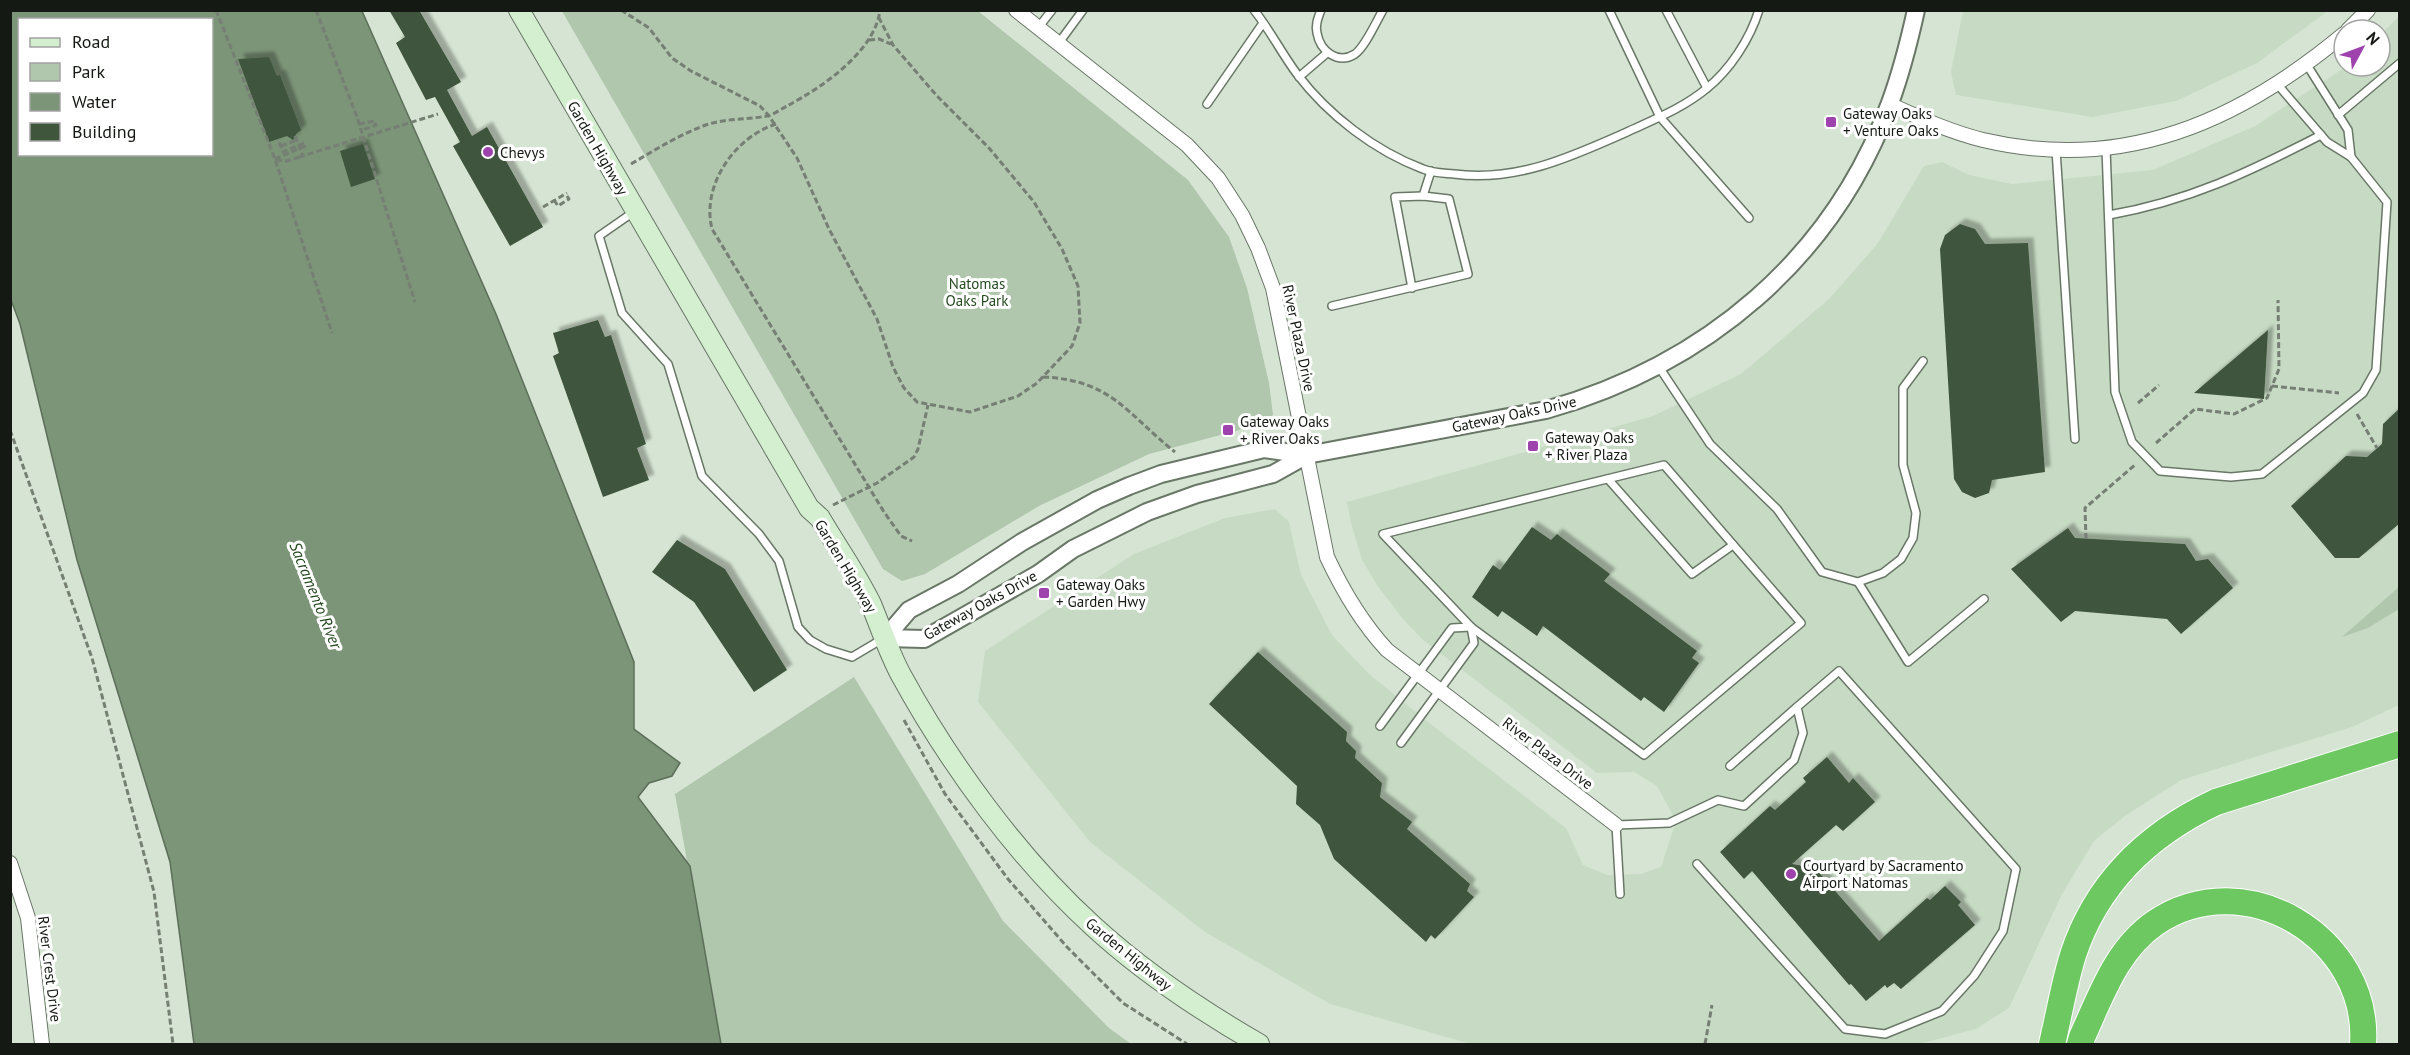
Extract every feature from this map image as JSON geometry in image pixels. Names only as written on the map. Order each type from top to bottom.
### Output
[{"type":"highway","points":[[2052,1044],[2068,970],[2083,928],[2112,880],[2134,855],[2187,816],[2216,802],[2400,744]]},
{"type":"highway","points":[[2080,1044],[2112,972],[2126,951],[2156,923],[2191,906],[2210,902],[2253,904],[2287,915],[2326,944],[2352,985],[2360,1009],[2362,1044]]},
{"type":"highway","points":[[2095,1044],[2097,1014],[2104,990]]},
{"type":"main road","name":"Garden Highway","points":[[519,10],[612,174],[809,508],[820,518],[864,593],[900,673],[952,759],[1022,851],[1056,890],[1134,961],[1222,1023],[1258,1044]]},
{"type":"street","name":"River Plaza Drive","points":[[1016,10],[1187,145],[1218,178],[1242,215],[1258,248],[1273,288],[1327,557],[1339,584],[1368,630],[1387,650],[1616,825]]},
{"type":"street","name":"Gateway Oaks Drive","points":[[885,638],[924,639],[1038,574],[1073,549],[1147,512],[1197,494],[1273,474],[1307,455],[1546,410],[1612,389],[1659,367],[1703,341],[1731,321],[1770,286],[1805,249],[1845,193],[1870,148],[1889,104],[1916,10]]},
{"type":"street","points":[[1889,104],[1946,129],[1982,140],[2019,147],[2056,150],[2106,148],[2144,142],[2180,132],[2237,108],[2278,85],[2332,44]]},
{"type":"street","name":"Gateway Oaks Drive","points":[[885,638],[909,610],[966,579],[1022,542],[1097,500],[1129,486],[1171,472],[1264,449],[1307,455]]},
{"type":"street","name":"River Crest Drive","points":[[10,863],[28,918],[42,1044]]},
{"type":"lane","points":[[1038,28],[1052,10]]},
{"type":"lane","points":[[1058,44],[1083,10]]},
{"type":"lane","points":[[1254,10],[1299,77],[1350,127],[1398,158],[1431,171],[1466,176],[1514,174],[1548,166],[1679,108],[1723,73],[1742,46],[1759,10]]},
{"type":"lane","points":[[1322,10],[1316,25],[1319,42],[1327,53],[1341,59],[1358,52],[1383,10]]},
{"type":"lane","points":[[1609,10],[1660,117],[1749,218]]},
{"type":"lane","points":[[1666,10],[1707,88]]},
{"type":"lane","points":[[1207,104],[1263,23]]},
{"type":"lane","points":[[1299,77],[1327,53]]},
{"type":"lane","points":[[2338,115],[2400,63]]},
{"type":"lane","points":[[2307,65],[2348,130],[2351,157]]},
{"type":"lane","points":[[2106,148],[2115,392],[2132,442],[2160,471],[2231,477],[2262,474],[2363,393],[2376,370],[2387,202],[2351,157],[2327,141],[2278,85]]},
{"type":"lane","points":[[2109,215],[2147,209],[2202,192],[2321,135]]},
{"type":"lane","points":[[2056,150],[2075,440]]},
{"type":"lane","points":[[1424,196],[1431,171]]},
{"type":"lane","points":[[1332,306],[1412,288],[1468,274],[1449,199],[1424,196],[1395,197],[1412,288]]},
{"type":"lane","points":[[635,211],[599,236],[622,313],[668,364],[702,476],[759,534],[779,561],[798,627],[810,640],[826,649],[852,657],[885,638]]},
{"type":"lane","points":[[1659,367],[1710,444],[1777,509],[1822,572],[1858,582],[1883,573],[1901,559],[1913,538],[1916,513],[1904,465],[1903,388],[1923,361]]},
{"type":"lane","points":[[1664,465],[1801,622],[1644,755],[1471,627],[1383,534],[1608,479],[1664,465]]},
{"type":"lane","points":[[1608,479],[1692,574],[1733,544]]},
{"type":"lane","points":[[1858,582],[1908,662],[1984,599]]},
{"type":"lane","points":[[1380,726],[1452,628],[1471,627]]},
{"type":"lane","points":[[1401,743],[1474,643],[1471,627]]},
{"type":"lane","points":[[1697,864],[1845,1029],[1885,1034],[1942,1011],[1974,976],[2002,931],[2016,869],[1839,670],[1730,766]]},
{"type":"lane","points":[[1620,894],[1616,825],[1669,823],[1718,800],[1744,806],[1794,760],[1803,734],[1797,707]]},
{"type":"path","points":[[216,10],[274,157],[332,333]]},
{"type":"path","points":[[316,10],[359,124],[415,302]]},
{"type":"path","points":[[621,10],[649,28],[672,58],[691,71],[760,106],[776,124],[804,171],[828,229],[877,319],[898,378],[912,397],[928,405],[969,412],[1018,396],[1043,377],[1072,346],[1080,323],[1078,286],[1062,249],[1022,185],[937,96],[893,45],[878,16]]},
{"type":"path","points":[[612,174],[669,140],[705,125],[733,118],[769,116],[821,85],[846,65],[868,41],[880,10]]},
{"type":"path","points":[[868,41],[879,39],[893,45]]},
{"type":"path","points":[[274,157],[287,161],[438,114]]},
{"type":"path","points":[[359,124],[375,120],[376,125],[359,130],[362,138]]},
{"type":"path","points":[[776,124],[745,139],[727,162],[710,197],[710,218],[717,239],[870,487],[901,536],[912,541]]},
{"type":"path","points":[[281,146],[297,140],[295,136],[301,157]]},
{"type":"path","points":[[278,139],[283,152]]},
{"type":"path","points":[[304,143],[305,146],[274,157],[283,152],[304,143]]},
{"type":"path","points":[[543,207],[554,200],[567,194],[569,199],[558,206],[554,200]]},
{"type":"path","points":[[2156,443],[2195,409],[2234,414],[2267,398],[2279,369],[2278,300]]},
{"type":"path","points":[[1043,377],[1069,378],[1114,398],[1175,452]]},
{"type":"path","points":[[2138,403],[2159,385]]},
{"type":"path","points":[[2272,386],[2339,393]]},
{"type":"path","points":[[829,506],[870,487],[914,457],[928,405]]},
{"type":"path","points":[[2357,414],[2377,448]]},
{"type":"path","points":[[10,430],[92,658],[154,892],[173,1044]]},
{"type":"path","points":[[2086,539],[2085,508],[2137,463]]},
{"type":"path","points":[[1705,1044],[1712,1005]]},
{"type":"shaded area","points":[[1963,10],[2328,11],[2257,63],[2176,101],[2092,117],[1956,95],[1951,72]]},
{"type":"shaded area","points":[[2399,16],[2399,705],[2352,727],[2181,780],[2125,816],[2094,841],[2061,896],[2009,1008],[1976,1029],[1919,1044],[1471,1044],[1330,1004],[1205,932],[1090,842],[978,702],[985,651],[1134,554],[1225,518],[1275,509],[1289,522],[1301,575],[1332,635],[1369,674],[1566,828],[1583,865],[1607,875],[1641,874],[1661,867],[1676,821],[1657,786],[1634,772],[1597,773],[1423,640],[1402,618],[1377,585],[1362,560],[1347,502],[1653,416],[1741,374],[1830,298],[1878,243],[1924,166],[1942,162],[1969,175],[2012,184],[2153,170],[2255,126],[2332,76],[2332,78],[2392,78],[2392,23]]},
{"type":"green space","name":"Natomas Oaks Park","points":[[562,11],[978,11],[1188,180],[1229,237],[1247,288],[1269,383],[1273,415],[1258,425],[1149,454],[1039,506],[925,574],[902,581],[883,569]]},
{"type":"green space","points":[[2399,587],[2399,609],[2368,628],[2342,637]]},
{"type":"green space","points":[[854,677],[1003,921],[1109,1028],[1131,1044],[720,1044],[675,794]]},
{"type":"water","name":"Sacramento River","points":[[11,11],[362,11],[496,314],[634,662],[634,729],[680,763],[672,776],[649,783],[638,797],[690,866],[721,1044],[194,1044],[170,862],[77,560],[20,324],[11,300]]},
{"type":"building","points":[[389,10],[419,10],[461,82],[447,90],[472,136],[487,127],[543,227],[510,246],[453,146],[460,142],[435,97],[426,100],[396,43],[405,37]]},
{"type":"building","points":[[269,57],[277,76],[280,75],[301,130],[293,140],[287,136],[269,142],[238,59]]},
{"type":"building","points":[[363,144],[375,179],[351,187],[340,151]]},
{"type":"building","points":[[1960,224],[1975,229],[1985,244],[2028,243],[2045,472],[1992,480],[1989,493],[1975,498],[1962,492],[1954,479],[1940,249],[1945,235]]},
{"type":"building","points":[[598,320],[605,337],[611,335],[646,444],[637,448],[649,480],[603,497],[553,356],[559,353],[553,333]]},
{"type":"building","points":[[2268,330],[2264,399],[2194,393]]},
{"type":"building","points":[[2400,408],[2400,523],[2359,558],[2335,558],[2291,506],[2346,456],[2367,457],[2382,444],[2383,424]]},
{"type":"building","points":[[1532,527],[1551,540],[1557,534],[1610,574],[1604,581],[1697,651],[1692,658],[1699,663],[1664,712],[1644,697],[1641,701],[1543,626],[1537,636],[1502,611],[1498,617],[1472,597],[1493,565],[1500,570]]},
{"type":"building","points":[[2068,528],[2075,538],[2185,544],[2196,561],[2208,559],[2233,588],[2181,634],[2167,619],[2075,611],[2061,622],[2011,569]]},
{"type":"building","points":[[677,540],[725,569],[787,670],[754,692],[694,602],[652,572]]},
{"type":"building","points":[[1258,652],[1347,732],[1346,741],[1356,751],[1355,758],[1382,783],[1380,797],[1412,822],[1407,829],[1470,884],[1467,891],[1474,897],[1435,939],[1431,935],[1426,942],[1334,859],[1320,825],[1296,804],[1297,786],[1209,704]]},
{"type":"building","name":"Courtyard by Sacramento Airport Natomas","points":[[1827,757],[1849,783],[1853,778],[1875,802],[1843,831],[1836,825],[1792,864],[1815,868],[1879,941],[1927,898],[1930,900],[1945,886],[1961,902],[1958,905],[1975,925],[1901,989],[1894,983],[1887,988],[1885,985],[1866,1001],[1851,984],[1849,985],[1752,871],[1744,879],[1720,852],[1770,806],[1775,810],[1806,782],[1803,778]]},
{"type":"place","name":"Gateway Oaks + Venture Oaks","points":[[1831,122]]},
{"type":"place","name":"Chevys","points":[[488,152]]},
{"type":"place","name":"Gateway Oaks + River Oaks","points":[[1228,430]]},
{"type":"place","name":"Gateway Oaks + River Plaza","points":[[1533,446]]},
{"type":"place","name":"Gateway Oaks + Garden Hwy","points":[[1044,593]]},
{"type":"place","name":"Courtyard by Sacramento Airport Natomas","points":[[1791,874]]}]
